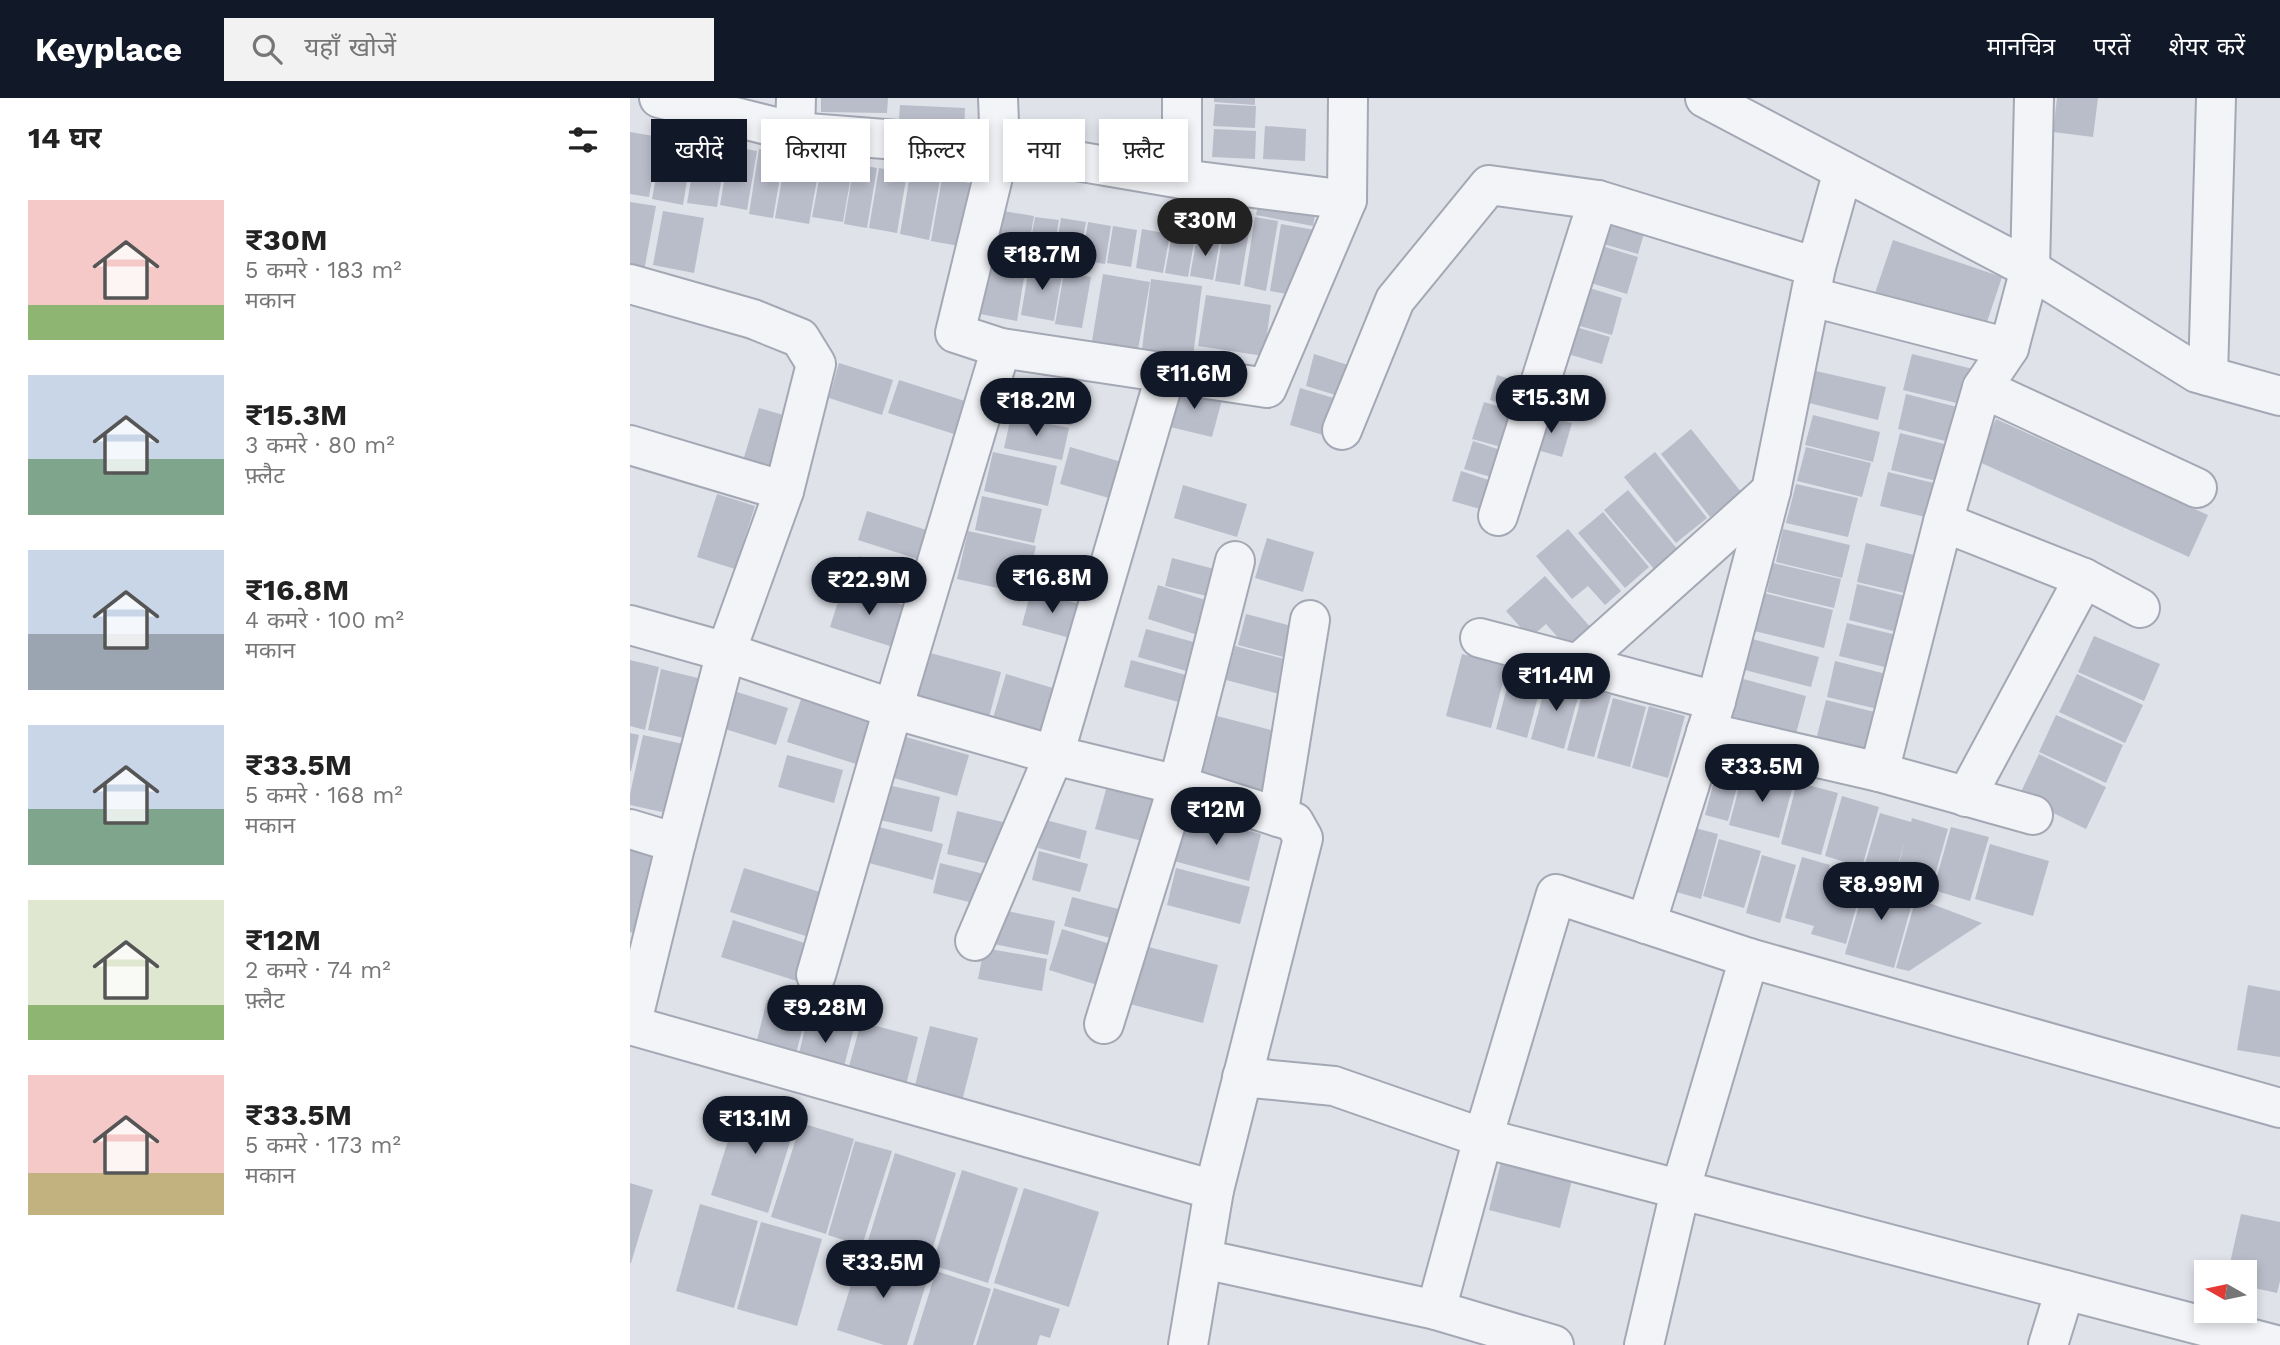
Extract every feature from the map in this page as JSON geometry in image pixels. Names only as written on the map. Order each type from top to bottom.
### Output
[{"type":"street","points":[[659,98],[795,115],[1099,165]]},
{"type":"street","points":[[998,98],[1000,148],[955,333],[1001,348],[1267,388],[1347,200],[1348,98]]},
{"type":"street","points":[[1182,98],[1182,119]]},
{"type":"street","points":[[1705,98],[2030,269],[2197,373],[2280,396]]},
{"type":"street","points":[[1879,772],[1943,522],[1982,388],[2009,348],[2030,269],[2034,98]]},
{"type":"street","points":[[2208,376],[2216,98]]},
{"type":"street","points":[[1646,925],[1711,717],[1771,491],[1814,282],[1843,171]]},
{"type":"street","points":[[1188,180],[1347,200]]},
{"type":"street","points":[[1342,430],[1395,300],[1489,185],[1598,200],[1814,282],[2009,348]]},
{"type":"street","points":[[1498,516],[1598,200]]},
{"type":"street","points":[[630,284],[753,319],[800,338],[816,364],[784,492],[726,652],[631,1026],[1214,1191]]},
{"type":"street","points":[[816,975],[1001,348]]},
{"type":"street","points":[[975,941],[1054,755],[1166,373]]},
{"type":"street","points":[[1982,388],[2197,488]]},
{"type":"street","points":[[630,445],[784,492]]},
{"type":"street","points":[[1578,664],[1771,491]]},
{"type":"street","points":[[1943,522],[2084,578],[2140,608]]},
{"type":"street","points":[[1104,1024],[1178,785],[1235,561]]},
{"type":"street","points":[[1966,797],[2084,578]]},
{"type":"street","points":[[1278,817],[1310,620]]},
{"type":"street","points":[[630,625],[726,652],[893,709],[1054,755],[1178,785],[1294,822],[1303,838],[1214,1191],[1188,1345]]},
{"type":"street","points":[[1480,638],[1578,664],[1711,717],[1879,772],[2033,815]]},
{"type":"street","points":[[630,829],[676,843]]},
{"type":"street","points":[[1436,1310],[1483,1138],[1556,894],[1749,958],[2280,1108]]},
{"type":"street","points":[[1644,1345],[1680,1191],[1749,958]]},
{"type":"street","points":[[1242,1077],[1334,1086],[1483,1138],[2276,1345]]},
{"type":"street","points":[[1203,1259],[1436,1310],[1554,1345]]},
{"type":"street","points":[[2048,1345],[2065,1290]]},
{"type":"building","points":[[821,98],[888,98],[887,113],[821,112]]},
{"type":"building","points":[[1214,98],[1255,98],[1255,105],[1214,102]]},
{"type":"building","points":[[2057,98],[2098,98],[2093,137],[2053,132]]},
{"type":"building","points":[[1215,104],[1256,106],[1255,128],[1213,126]]},
{"type":"building","points":[[900,105],[965,108],[965,119],[899,119]]},
{"type":"building","points":[[1265,126],[1306,129],[1305,161],[1263,159]]},
{"type":"building","points":[[1214,129],[1256,131],[1255,159],[1212,157]]},
{"type":"building","points":[[630,132],[651,136],[649,197],[630,194]]},
{"type":"building","points":[[747,149],[757,151],[747,210],[720,205],[724,182],[747,182]]},
{"type":"building","points":[[759,149],[761,182],[779,182],[773,218],[749,214]]},
{"type":"building","points":[[870,167],[877,168],[867,228],[844,224],[851,182],[870,182]]},
{"type":"building","points":[[879,168],[884,169],[884,182],[906,182],[897,233],[869,228]]},
{"type":"building","points":[[655,182],[687,182],[683,205],[652,199]]},
{"type":"building","points":[[691,182],[721,182],[717,207],[687,203]]},
{"type":"building","points":[[781,182],[817,182],[809,224],[775,218]]},
{"type":"building","points":[[819,182],[850,182],[843,222],[812,217]]},
{"type":"building","points":[[909,182],[940,182],[929,240],[900,234]]},
{"type":"building","points":[[941,182],[981,185],[970,248],[931,241]]},
{"type":"building","points":[[1261,191],[1318,201],[1313,226],[1256,215]]},
{"type":"building","points":[[630,202],[656,206],[644,271],[630,268]]},
{"type":"building","points":[[1602,206],[1648,220],[1638,254],[1593,241]]},
{"type":"building","points":[[997,210],[1034,216],[1028,250],[991,244]]},
{"type":"building","points":[[1227,210],[1252,214],[1240,285],[1215,281]]},
{"type":"building","points":[[663,211],[704,218],[694,273],[653,265]]},
{"type":"building","points":[[1035,217],[1059,220],[1053,254],[1029,250]]},
{"type":"building","points":[[1255,217],[1278,221],[1266,291],[1244,286]]},
{"type":"building","points":[[1061,218],[1086,222],[1079,259],[1055,255]]},
{"type":"building","points":[[1088,222],[1111,226],[1105,264],[1082,260]]},
{"type":"building","points":[[1281,224],[1315,230],[1303,297],[1270,291]]},
{"type":"building","points":[[1113,226],[1137,230],[1131,267],[1107,263]]},
{"type":"building","points":[[1142,229],[1170,234],[1163,273],[1136,268]]},
{"type":"building","points":[[1172,233],[1195,237],[1188,277],[1165,273]]},
{"type":"building","points":[[1197,236],[1220,240],[1213,280],[1190,276]]},
{"type":"building","points":[[1893,240],[2002,277],[1983,334],[1874,296]]},
{"type":"building","points":[[1592,243],[1638,257],[1627,294],[1581,280]]},
{"type":"building","points":[[990,259],[1026,265],[1017,321],[980,314]]},
{"type":"building","points":[[1030,262],[1063,268],[1054,321],[1021,315]]},
{"type":"building","points":[[1064,272],[1091,277],[1082,328],[1055,324]]},
{"type":"building","points":[[1103,274],[1150,282],[1137,355],[1091,347]]},
{"type":"building","points":[[1151,279],[1202,286],[1192,364],[1141,357]]},
{"type":"building","points":[[1580,285],[1622,298],[1612,335],[1569,323]]},
{"type":"building","points":[[1206,295],[1271,305],[1264,356],[1198,346]]},
{"type":"building","points":[[1569,325],[1610,337],[1602,364],[1561,352]]},
{"type":"building","points":[[1314,354],[1351,366],[1342,397],[1306,386]]},
{"type":"building","points":[[1912,354],[1981,371],[1973,407],[1903,390]]},
{"type":"building","points":[[839,363],[893,380],[882,415],[829,398]]},
{"type":"building","points":[[1816,371],[1886,387],[1878,420],[1809,403]]},
{"type":"building","points":[[1497,375],[1535,386],[1528,411],[1490,400]]},
{"type":"building","points":[[899,380],[968,402],[957,435],[888,413]]},
{"type":"building","points":[[1021,382],[1078,394],[1071,425],[1014,414]]},
{"type":"building","points":[[1176,384],[1223,396],[1212,437],[1166,426]]},
{"type":"building","points":[[1300,388],[1344,401],[1333,438],[1290,425]]},
{"type":"building","points":[[1906,394],[1965,409],[1957,444],[1898,429]]},
{"type":"building","points":[[1484,402],[1523,414],[1512,450],[1472,439]]},
{"type":"building","points":[[759,408],[790,417],[771,477],[741,467]]},
{"type":"building","points":[[1539,414],[1572,423],[1562,457],[1530,448]]},
{"type":"building","points":[[1813,415],[1880,432],[1873,462],[1805,445]]},
{"type":"building","points":[[1011,416],[1069,428],[1062,460],[1004,448]]},
{"type":"building","points":[[1996,419],[2208,515],[2189,557],[1977,461]]},
{"type":"building","points":[[1691,429],[1741,492],[1710,517],[1661,454]]},
{"type":"building","points":[[1900,433],[1957,447],[1949,484],[1891,470]]},
{"type":"building","points":[[1473,441],[1513,454],[1504,481],[1464,469]]},
{"type":"building","points":[[1070,447],[1132,465],[1123,502],[1060,484]]},
{"type":"building","points":[[1806,447],[1871,463],[1862,497],[1797,481]]},
{"type":"building","points":[[993,452],[1057,466],[1048,506],[984,491]]},
{"type":"building","points":[[1655,452],[1707,518],[1676,543],[1624,477]]},
{"type":"building","points":[[1461,471],[1504,485],[1494,513],[1452,501]]},
{"type":"building","points":[[1888,472],[1946,486],[1938,520],[1880,506]]},
{"type":"building","points":[[1796,484],[1858,498],[1848,537],[1786,523]]},
{"type":"building","points":[[1183,485],[1247,504],[1237,537],[1174,518]]},
{"type":"building","points":[[1628,490],[1678,550],[1654,569],[1604,510]]},
{"type":"building","points":[[717,494],[755,506],[735,569],[697,557]]},
{"type":"building","points":[[982,496],[1042,509],[1034,543],[975,530]]},
{"type":"building","points":[[867,511],[942,535],[933,564],[858,540]]},
{"type":"building","points":[[1603,512],[1649,567],[1625,588],[1578,533]]},
{"type":"building","points":[[1568,529],[1621,591],[1605,605],[1588,586],[1572,599],[1536,556]]},
{"type":"building","points":[[1783,529],[1850,545],[1842,578],[1776,562]]},
{"type":"building","points":[[968,531],[1036,546],[1025,594],[957,579]]},
{"type":"building","points":[[1267,538],[1314,552],[1303,592],[1255,578]]},
{"type":"building","points":[[1866,543],[1926,558],[1917,596],[1857,582]]},
{"type":"building","points":[[859,556],[929,578],[920,605],[850,583]]},
{"type":"building","points":[[1042,558],[1097,574],[1089,604],[1034,588]]},
{"type":"building","points":[[1172,558],[1226,572],[1219,599],[1165,586]]},
{"type":"building","points":[[1773,563],[1841,579],[1834,608],[1767,592]]},
{"type":"building","points":[[1545,576],[1593,630],[1570,651],[1546,624],[1530,638],[1506,611]]},
{"type":"building","points":[[1857,584],[1918,599],[1909,635],[1849,620]]},
{"type":"building","points":[[1158,585],[1218,604],[1207,638],[1148,619]]},
{"type":"building","points":[[843,586],[909,607],[896,648],[830,627]]},
{"type":"building","points":[[1752,590],[1833,610],[1824,648],[1742,628]]},
{"type":"building","points":[[1031,591],[1083,605],[1074,639],[1022,625]]},
{"type":"building","points":[[1246,614],[1303,629],[1295,660],[1238,645]]},
{"type":"building","points":[[1847,623],[1905,637],[1897,670],[1839,656]]},
{"type":"building","points":[[1146,629],[1201,644],[1193,673],[1138,657]]},
{"type":"building","points":[[2094,636],[2160,664],[2144,701],[2078,672]]},
{"type":"building","points":[[1745,637],[1819,657],[1811,687],[1737,668]]},
{"type":"building","points":[[1235,646],[1296,662],[1287,696],[1226,680]]},
{"type":"building","points":[[919,650],[1001,672],[987,725],[905,703]]},
{"type":"building","points":[[1462,654],[1507,666],[1491,728],[1446,716]]},
{"type":"building","points":[[630,660],[659,667],[645,730],[630,726]]},
{"type":"building","points":[[1131,660],[1190,676],[1182,703],[1124,687]]},
{"type":"building","points":[[1835,661],[1894,676],[1886,711],[1827,697]]},
{"type":"building","points":[[1513,665],[1544,674],[1527,738],[1496,729]]},
{"type":"building","points":[[661,669],[706,680],[693,740],[648,730]]},
{"type":"building","points":[[1006,674],[1063,691],[1049,742],[991,725]]},
{"type":"building","points":[[2077,674],[2143,705],[2125,743],[2059,712]]},
{"type":"building","points":[[1548,677],[1581,686],[1564,749],[1531,739]]},
{"type":"building","points":[[1736,677],[1806,696],[1796,734],[1726,715]]},
{"type":"building","points":[[1584,688],[1611,695],[1594,757],[1567,750]]},
{"type":"building","points":[[734,691],[788,708],[776,745],[722,728]]},
{"type":"building","points":[[1613,698],[1646,707],[1630,767],[1597,758]]},
{"type":"building","points":[[801,699],[869,720],[856,764],[787,742]]},
{"type":"building","points":[[1826,700],[1883,714],[1873,757],[1815,744]]},
{"type":"building","points":[[1649,706],[1685,716],[1668,778],[1632,768]]},
{"type":"building","points":[[2056,715],[2123,745],[2106,783],[2039,752]]},
{"type":"building","points":[[1217,716],[1283,733],[1265,802],[1199,785]]},
{"type":"building","points":[[630,733],[639,735],[631,771],[630,771]]},
{"type":"building","points":[[643,735],[692,746],[676,815],[630,805]]},
{"type":"building","points":[[906,737],[969,755],[957,796],[894,778]]},
{"type":"building","points":[[2039,754],[2106,787],[2086,829],[2019,796]]},
{"type":"building","points":[[787,755],[843,770],[834,803],[778,787]]},
{"type":"building","points":[[1720,758],[1743,764],[1728,821],[1705,815]]},
{"type":"building","points":[[1744,769],[1794,782],[1779,838],[1729,825]]},
{"type":"building","points":[[1797,782],[1838,793],[1821,855],[1781,844]]},
{"type":"building","points":[[888,785],[940,797],[932,832],[880,820]]},
{"type":"building","points":[[1107,786],[1168,802],[1158,845],[1095,829]]},
{"type":"building","points":[[1842,796],[1879,807],[1862,867],[1825,856]]},
{"type":"building","points":[[957,811],[1011,824],[1001,867],[947,854]]},
{"type":"building","points":[[1880,813],[1911,822],[1912,818],[1948,829],[1932,886],[1896,876],[1905,839],[1895,876],[1864,867]]},
{"type":"building","points":[[1182,814],[1261,834],[1249,881],[1170,860]]},
{"type":"building","points":[[1046,820],[1087,831],[1080,859],[1038,848]]},
{"type":"building","points":[[879,827],[943,844],[933,880],[869,863]]},
{"type":"building","points":[[1691,827],[1718,834],[1701,899],[1673,891]]},
{"type":"building","points":[[1951,827],[1989,837],[1970,901],[1933,890]]},
{"type":"building","points":[[1719,839],[1761,851],[1744,908],[1703,896]]},
{"type":"building","points":[[1990,844],[2049,861],[2033,916],[1975,899]]},
{"type":"building","points":[[630,849],[664,858],[643,935],[630,932]]},
{"type":"building","points":[[1039,851],[1088,864],[1080,892],[1032,880]]},
{"type":"building","points":[[1762,855],[1796,865],[1780,923],[1746,913]]},
{"type":"building","points":[[1802,857],[1830,865],[1828,873],[1863,883],[1846,944],[1811,934],[1814,926],[1785,918]]},
{"type":"building","points":[[940,863],[996,877],[989,907],[933,893]]},
{"type":"building","points":[[744,868],[823,893],[809,937],[730,912]]},
{"type":"building","points":[[1176,868],[1250,887],[1240,924],[1167,905]]},
{"type":"building","points":[[1868,875],[1916,889],[1894,968],[1845,954]]},
{"type":"building","points":[[1072,897],[1126,911],[1118,940],[1064,926]]},
{"type":"building","points":[[1916,898],[1982,923],[1909,971],[1896,968]]},
{"type":"building","points":[[992,908],[1055,921],[1048,955],[984,942]]},
{"type":"building","points":[[733,920],[811,945],[800,982],[721,957]]},
{"type":"building","points":[[1062,929],[1120,947],[1107,988],[1049,970]]},
{"type":"building","points":[[1141,945],[1218,965],[1203,1023],[1126,1003]]},
{"type":"building","points":[[984,948],[1047,959],[1042,991],[978,979]]},
{"type":"building","points":[[2248,985],[2280,991],[2280,1057],[2237,1050]]},
{"type":"building","points":[[767,1000],[807,1010],[793,1066],[753,1056]]},
{"type":"building","points":[[810,1008],[856,1020],[840,1082],[795,1070]]},
{"type":"building","points":[[861,1022],[918,1037],[903,1097],[845,1081]]},
{"type":"building","points":[[930,1026],[978,1038],[961,1105],[913,1093]]},
{"type":"building","points":[[741,1099],[798,1116],[768,1213],[711,1195]]},
{"type":"building","points":[[801,1123],[854,1139],[826,1234],[771,1217]]},
{"type":"building","points":[[855,1141],[892,1151],[862,1246],[828,1235]]},
{"type":"building","points":[[1505,1146],[1576,1164],[1560,1228],[1489,1210]]},
{"type":"building","points":[[895,1153],[956,1173],[928,1263],[867,1244]]},
{"type":"building","points":[[962,1170],[1018,1188],[988,1283],[932,1265]]},
{"type":"building","points":[[630,1183],[653,1190],[631,1263],[630,1263]]},
{"type":"building","points":[[1024,1188],[1099,1212],[1069,1307],[994,1283]]},
{"type":"building","points":[[700,1204],[758,1221],[734,1308],[676,1291]]},
{"type":"building","points":[[2241,1214],[2280,1222],[2280,1281],[2277,1293],[2258,1289],[2258,1260],[2231,1260]]},
{"type":"building","points":[[761,1222],[822,1239],[797,1326],[737,1309]]},
{"type":"building","points":[[862,1249],[930,1271],[907,1345],[884,1345],[837,1330]]},
{"type":"building","points":[[936,1271],[991,1289],[973,1345],[913,1345]]},
{"type":"building","points":[[994,1288],[1060,1309],[1050,1338],[1040,1335],[1037,1345],[976,1345]]}]
